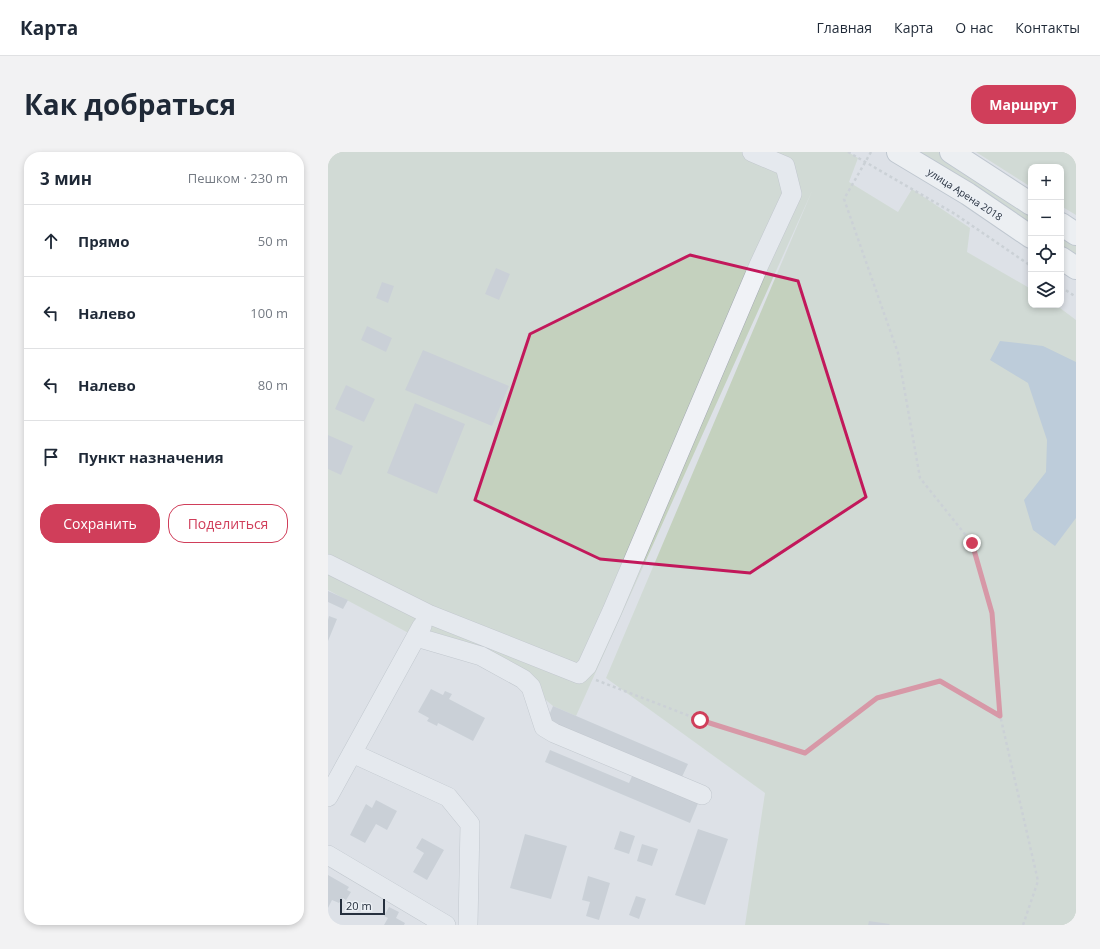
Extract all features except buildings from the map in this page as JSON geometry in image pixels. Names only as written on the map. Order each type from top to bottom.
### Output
[{"type":"main road","name":"улица Арена 2018","points":[[898,152],[968,194],[1030,236]]},
{"type":"main road","points":[[951,152],[1028,202]]},
{"type":"main road","points":[[1064,226],[1076,234]]},
{"type":"main road","points":[[1064,260],[1076,268]]},
{"type":"street","points":[[328,564],[428,614],[579,674],[587,666],[612,611],[756,273],[792,194],[785,166],[752,152]]},
{"type":"street","points":[[328,797],[428,614]]},
{"type":"street","points":[[416,637],[481,656],[523,679],[531,687],[544,727],[554,733],[702,795]]},
{"type":"street","points":[[352,753],[448,797],[470,824],[468,925]]},
{"type":"street","points":[[328,855],[446,925]]},
{"type":"path","points":[[848,152],[955,214],[1028,264]]},
{"type":"path","points":[[871,152],[844,199],[898,353],[920,478],[972,543],[992,613],[1000,716],[1038,881],[1023,925]]},
{"type":"path","points":[[1064,289],[1076,298]]},
{"type":"path","points":[[579,674],[700,720],[805,753],[877,698],[940,681],[1000,716]]},
{"type":"highlighted area","points":[[690,255],[798,281],[866,497],[750,573],[600,559],[475,500],[530,334]]},
{"type":"green space","points":[[328,152],[848,152],[858,158],[849,182],[898,212],[912,189],[970,228],[967,252],[1028,287],[1028,308],[1060,308],[1076,320],[1076,925],[745,925],[765,793],[606,678],[812,191],[576,716],[553,706],[515,674],[416,637],[328,590]]},
{"type":"green space","points":[[919,152],[938,152],[1028,210],[1028,224]]},
{"type":"green space","points":[[976,152],[1076,152],[1076,215],[1064,208],[1064,164],[1028,164],[1028,185]]},
{"type":"green space","points":[[1064,234],[1076,242],[1076,256],[1064,248]]},
{"type":"water","points":[[1000,341],[1043,346],[1076,362],[1076,518],[1055,546],[1033,530],[1024,500],[1046,472],[1047,440],[1028,383],[990,360]]},
{"type":"route","points":[[700,720],[805,753],[877,698],[940,681],[1000,716],[992,613],[972,543]]}]
